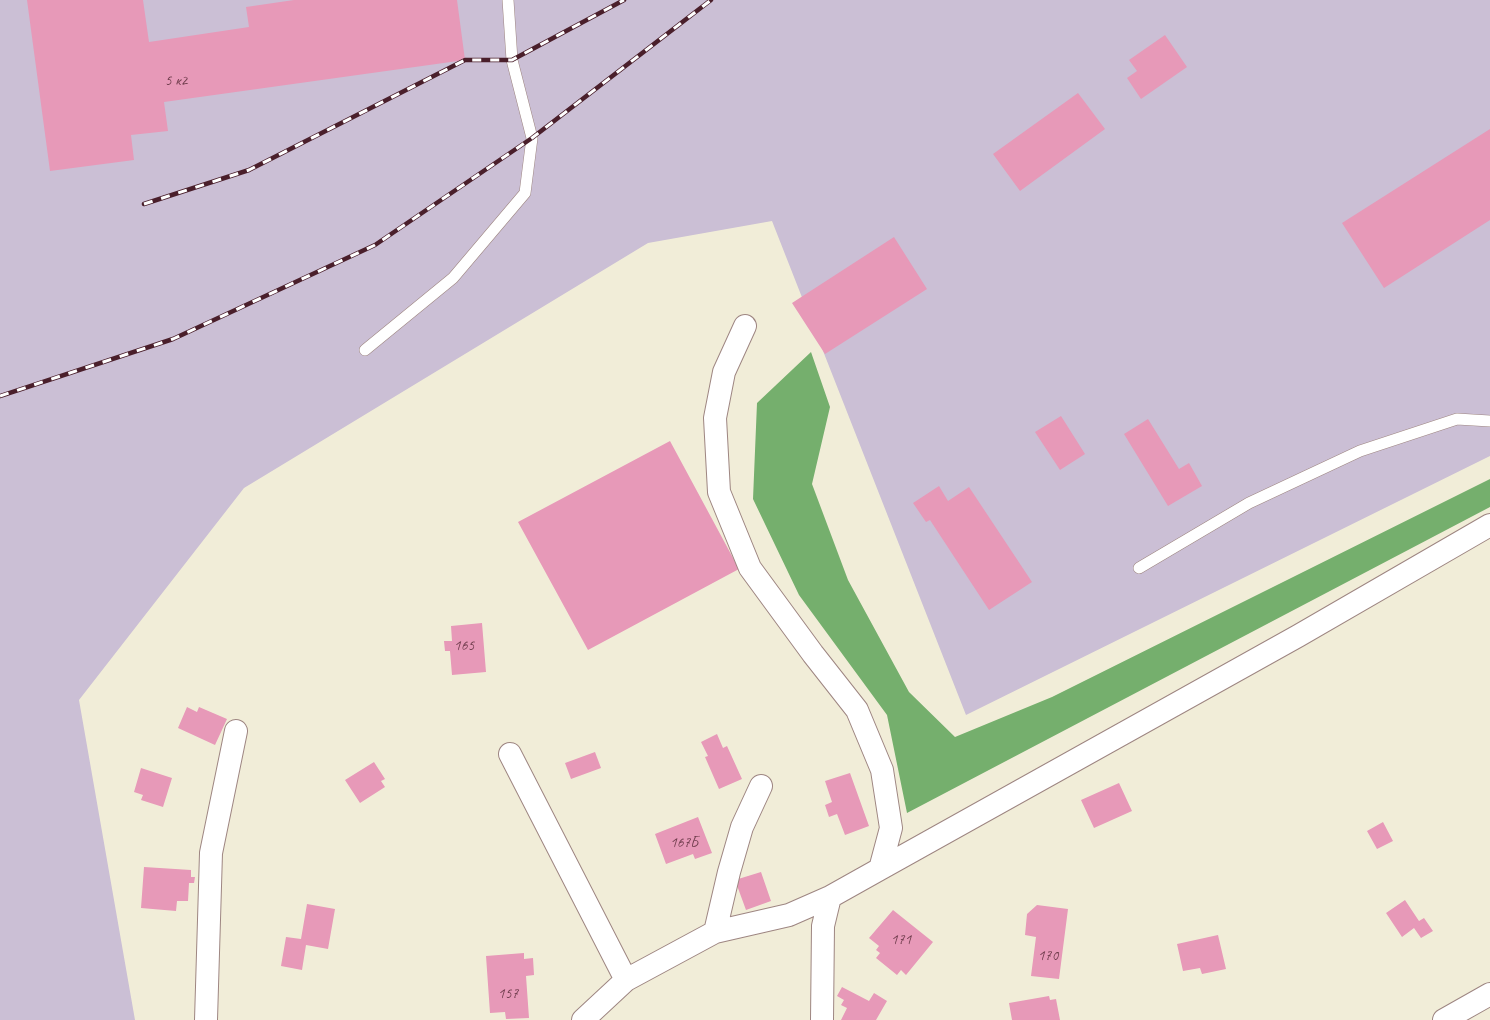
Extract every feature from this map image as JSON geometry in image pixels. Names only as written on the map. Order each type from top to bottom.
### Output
[{"type":"street","points":[[745,326],[724,372],[715,418],[719,492],[750,568],[813,654],[857,710],[877,756],[882,770],[891,828],[880,869]]},
{"type":"street","points":[[583,1020],[626,980],[715,932],[789,914],[830,897],[1298,636],[1490,524]]},
{"type":"street","points":[[206,1020],[211,853],[236,731]]},
{"type":"street","points":[[510,754],[626,980]]},
{"type":"street","points":[[715,932],[729,872],[742,827],[761,786]]},
{"type":"street","points":[[822,1020],[824,926],[830,897]]},
{"type":"street","points":[[1444,1020],[1490,994]]},
{"type":"lane","points":[[365,350],[454,278],[525,192],[532,138],[512,60],[508,0]]},
{"type":"lane","points":[[1139,568],[1249,503],[1360,451],[1457,419],[1490,421]]},
{"type":"shaded area","points":[[0,0],[1490,0],[1490,456],[966,715],[772,221],[648,243],[244,488],[79,700],[135,1020],[0,1020]]},
{"type":"green space","points":[[811,352],[830,407],[812,484],[848,580],[909,692],[955,737],[1052,697],[1490,479],[1490,507],[907,813],[887,715],[799,595],[753,499],[757,403]]},
{"type":"building","points":[[27,0],[143,0],[149,42],[249,27],[246,7],[294,0],[457,0],[465,60],[164,102],[168,131],[131,135],[134,160],[50,171]]},
{"type":"building","points":[[1165,35],[1187,67],[1141,99],[1127,78],[1137,71],[1129,60]]},
{"type":"building","points":[[1078,93],[1105,129],[1020,191],[993,154]]},
{"type":"building","points":[[1490,129],[1490,220],[1384,288],[1342,223]]},
{"type":"building","points":[[894,237],[927,289],[825,354],[792,303]]},
{"type":"building","points":[[1061,416],[1085,454],[1060,470],[1035,432]]},
{"type":"building","points":[[1148,419],[1179,469],[1189,463],[1202,486],[1168,506],[1124,434]]},
{"type":"building","points":[[670,441],[739,569],[588,650],[518,522]]},
{"type":"building","points":[[939,486],[948,501],[969,487],[1032,582],[989,610],[930,520],[926,522],[913,503]]},
{"type":"building","points":[[482,623],[486,672],[452,675],[450,651],[445,651],[444,641],[452,641],[451,626]]},
{"type":"building","points":[[187,707],[197,712],[199,707],[227,719],[215,745],[178,728]]},
{"type":"building","points":[[717,734],[723,748],[727,746],[742,779],[719,789],[705,757],[708,756],[701,742]]},
{"type":"building","points":[[595,752],[601,768],[571,779],[565,763]]},
{"type":"building","points":[[374,762],[385,779],[381,781],[385,787],[360,803],[345,780]]},
{"type":"building","points":[[141,768],[172,778],[163,807],[141,800],[143,795],[134,792]]},
{"type":"building","points":[[850,773],[869,826],[845,835],[837,814],[829,817],[825,805],[832,802],[825,781]]},
{"type":"building","points":[[1119,783],[1132,811],[1094,828],[1081,800]]},
{"type":"building","points":[[698,817],[712,853],[695,859],[693,854],[666,864],[655,834]]},
{"type":"building","points":[[1383,822],[1393,841],[1377,849],[1367,831]]},
{"type":"building","points":[[144,867],[191,870],[191,877],[195,877],[194,883],[189,883],[188,901],[177,901],[176,911],[141,908]]},
{"type":"building","points":[[761,872],[771,901],[746,910],[735,880]]},
{"type":"building","points":[[1405,900],[1419,921],[1424,918],[1433,931],[1421,938],[1414,928],[1402,937],[1386,913]]},
{"type":"building","points":[[307,904],[335,909],[328,949],[306,945],[302,970],[281,966],[286,937],[301,939]]},
{"type":"building","points":[[1037,905],[1068,909],[1059,979],[1031,976],[1036,937],[1025,935],[1027,914]]},
{"type":"building","points":[[893,910],[933,942],[906,975],[901,970],[897,975],[876,958],[880,953],[876,950],[879,946],[869,938]]},
{"type":"building","points":[[1218,935],[1226,969],[1202,974],[1200,968],[1183,971],[1177,944]]},
{"type":"building","points":[[524,953],[524,959],[533,958],[534,975],[526,976],[529,1018],[506,1019],[505,1012],[490,1013],[486,956]]},
{"type":"building","points":[[842,987],[869,1001],[874,993],[887,1001],[876,1020],[841,1020],[847,1008],[841,1005],[844,1000],[837,996]]},
{"type":"building","points":[[1049,996],[1050,1000],[1056,999],[1060,1020],[1012,1020],[1009,1003]]},
{"type":"railway","points":[[144,204],[249,170],[465,60],[512,60],[624,0]]},
{"type":"railway","points":[[0,396],[173,339],[375,245],[532,138],[711,0]]}]
